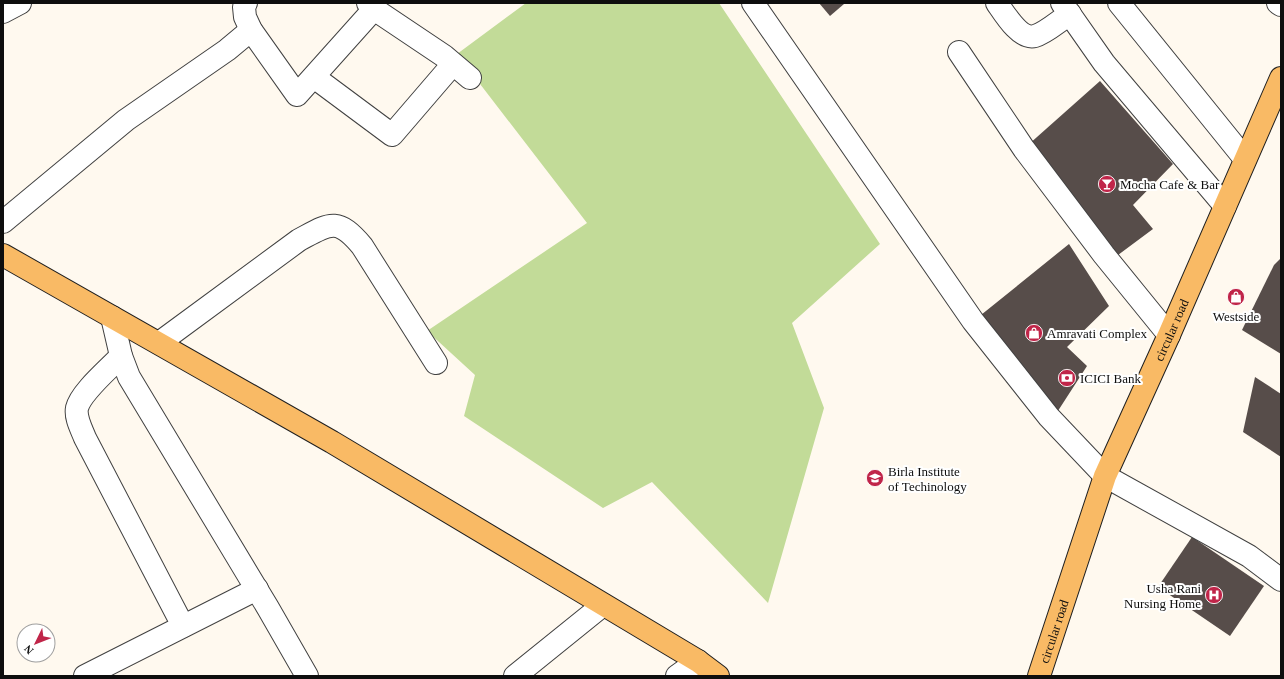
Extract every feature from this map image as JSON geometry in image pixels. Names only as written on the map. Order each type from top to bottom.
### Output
[{"type":"main road","name":"circular road","points":[[1039,676],[1103,483],[1281,78]]},
{"type":"main road","points":[[3,255],[332,442],[698,661],[718,676]]},
{"type":"street","points":[[3,12],[20,3]]},
{"type":"street","points":[[246,3],[244,7],[245,17],[251,30],[297,95],[314,77],[371,6],[444,56],[470,78]]},
{"type":"street","points":[[753,3],[973,320],[1103,483]]},
{"type":"street","points":[[997,3],[1014,27],[1024,35],[1034,37],[1044,31],[1066,8],[1104,63],[1225,206]]},
{"type":"street","points":[[1119,3],[1245,159]]},
{"type":"street","points":[[3,222],[126,120],[227,50],[251,30]]},
{"type":"street","points":[[959,52],[1024,149],[1104,255],[1169,335]]},
{"type":"street","points":[[314,77],[392,135],[453,64]]},
{"type":"street","points":[[884,214],[1030,408],[1103,483],[1249,556],[1281,580]]},
{"type":"street","points":[[159,343],[300,240],[324,227],[339,226],[351,232],[362,246],[436,363]]},
{"type":"street","points":[[112,317],[121,356],[129,377],[257,589],[307,676]]},
{"type":"street","points":[[121,356],[84,394],[77,409],[78,419],[85,438],[183,626]]},
{"type":"street","points":[[85,676],[257,589]]},
{"type":"street","points":[[515,676],[603,605]]},
{"type":"street","points":[[677,676],[698,661]]},
{"type":"green space","points":[[526,3],[719,3],[880,244],[792,323],[824,408],[768,603],[652,482],[603,508],[464,416],[475,375],[427,331],[587,223],[457,54]]},
{"type":"building","points":[[819,3],[843,3],[844,4],[830,16]]},
{"type":"building","name":"Mocha Cafe & Bar","points":[[1100,81],[1173,164],[1133,205],[1153,229],[1118,255],[1028,145]]},
{"type":"building","name":"Amravati Complex","points":[[1069,244],[1109,306],[1067,347],[1087,366],[1054,417],[976,319]]},
{"type":"building","points":[[1281,258],[1281,354],[1242,330],[1274,265]]},
{"type":"building","points":[[1255,377],[1281,394],[1281,457],[1243,432]]},
{"type":"building","points":[[1192,537],[1264,586],[1230,636],[1158,587]]},
{"type":"place","name":"Mocha Cafe & Bar","points":[[1107,184]]},
{"type":"place","name":"Westside","points":[[1236,297]]},
{"type":"place","name":"Amravati Complex","points":[[1034,333]]},
{"type":"place","name":"ICICI Bank","points":[[1067,378]]},
{"type":"place","name":"Birla Institute of Techinology","points":[[875,478]]},
{"type":"place","name":"Usha Rani Nursing Home","points":[[1214,595]]}]
